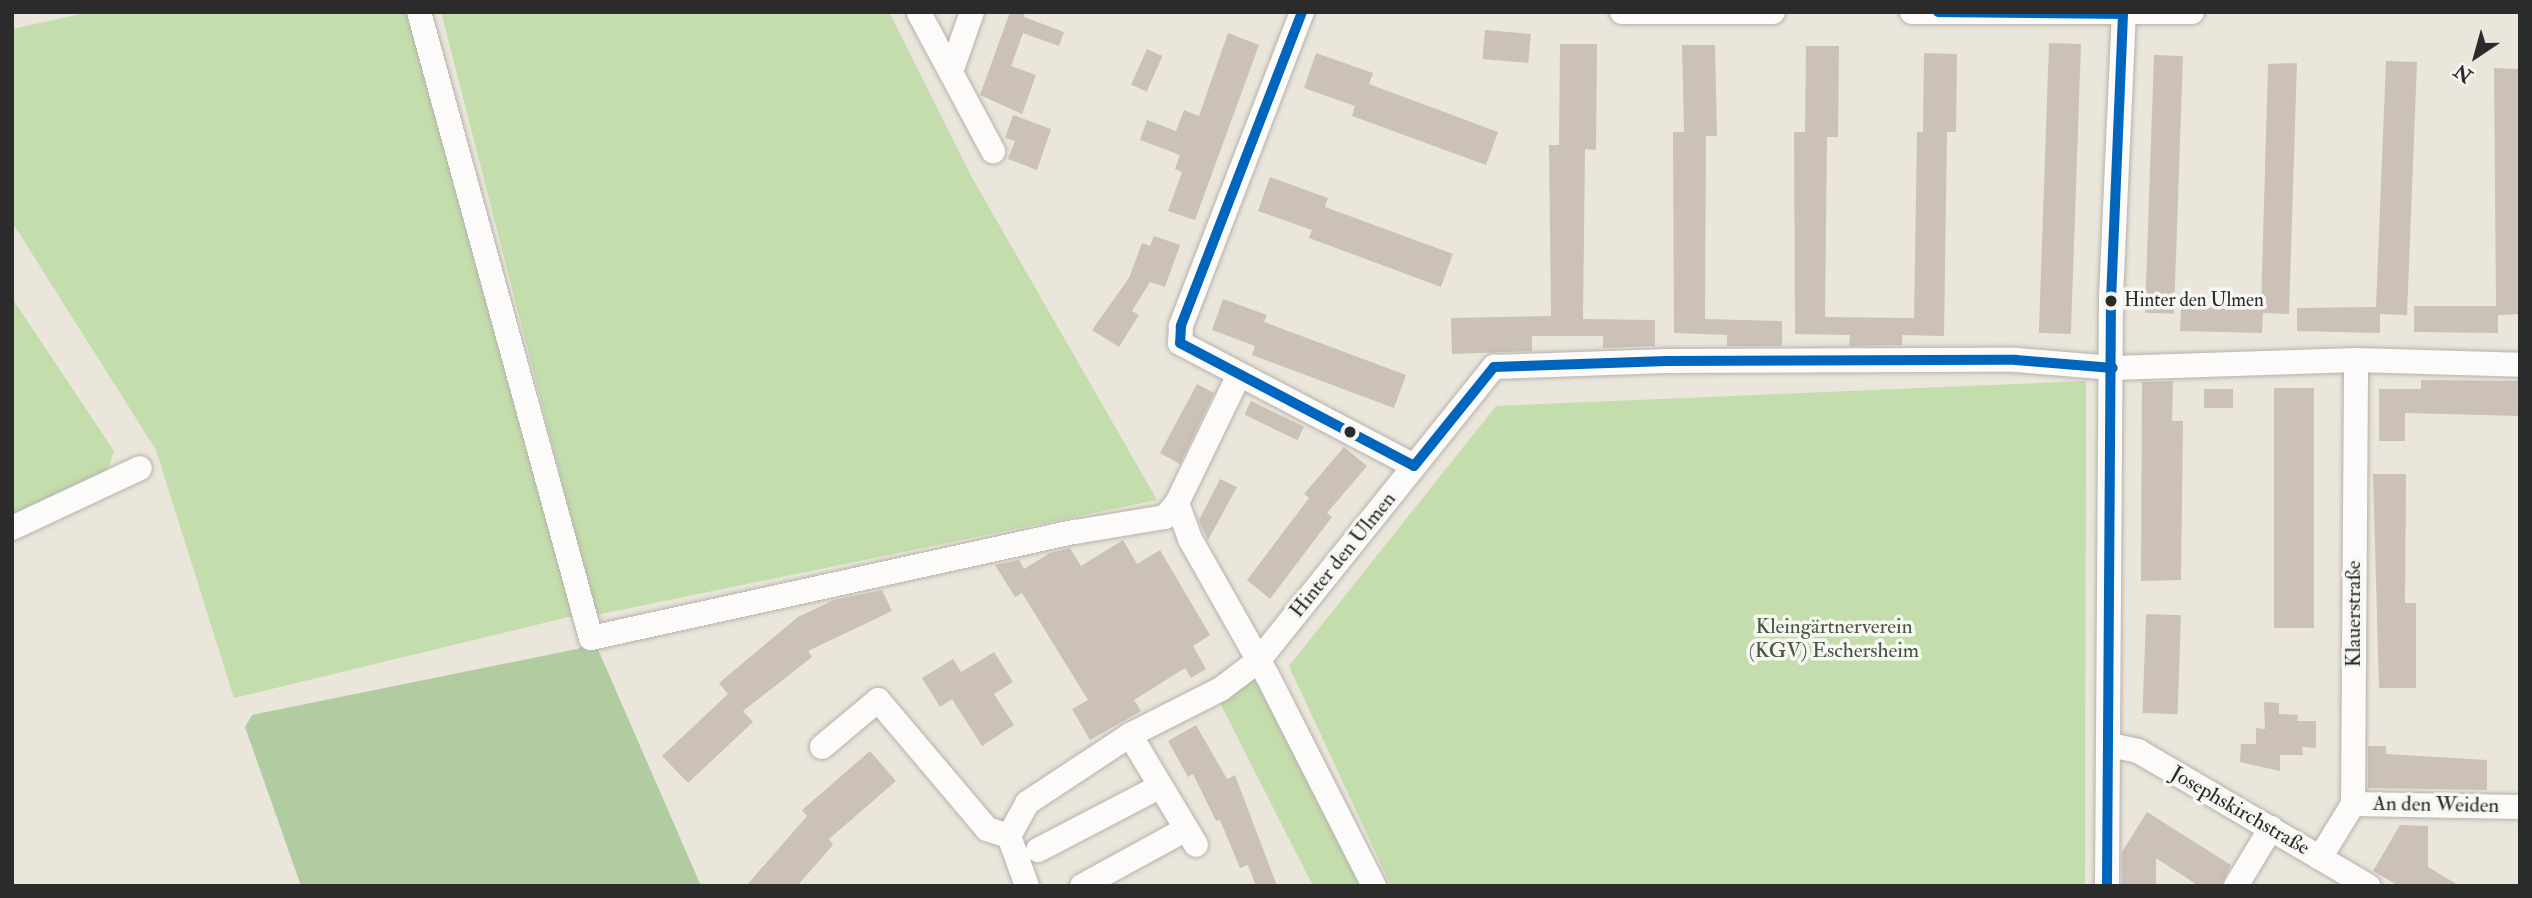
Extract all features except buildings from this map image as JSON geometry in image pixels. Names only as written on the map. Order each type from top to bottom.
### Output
[{"type":"street","points":[[419,12],[591,638],[1075,532],[1165,517],[1177,503],[1239,375]]},
{"type":"street","points":[[951,72],[972,12]]},
{"type":"street","points":[[1302,12],[1181,326],[1180,342],[1414,467]]},
{"type":"street","points":[[1622,12],[1773,12]]},
{"type":"street","points":[[1912,12],[2192,12]]},
{"type":"street","points":[[919,13],[993,151]]},
{"type":"street","points":[[2107,886],[2113,369],[2111,297],[2124,13]]},
{"type":"street","name":"Hinter den Ulmen","points":[[1009,835],[1027,803],[1130,735],[1221,689],[1259,660],[1494,367],[1652,361],[2016,360],[2113,369],[2356,360],[2520,365]]},
{"type":"street","name":"Klauerstraße","points":[[2353,804],[2356,360]]},
{"type":"street","points":[[12,528],[140,468]]},
{"type":"street","points":[[1177,503],[1189,540],[1259,660],[1374,886]]},
{"type":"street","points":[[822,747],[878,700],[987,829],[1009,835],[1027,886]]},
{"type":"street","points":[[1082,886],[1191,837],[1130,735]]},
{"type":"street","name":"Josephskirchstraße","points":[[2110,745],[2138,751],[2368,886]]},
{"type":"street","points":[[1038,849],[1159,787]]},
{"type":"street","points":[[2320,858],[2353,804]]},
{"type":"street","name":"An den Weiden","points":[[2353,804],[2520,807]]},
{"type":"street","points":[[2236,886],[2271,828]]},
{"type":"green space","points":[[90,12],[421,12],[577,615],[234,698],[156,450],[12,222],[12,29]]},
{"type":"green space","points":[[441,12],[889,12],[970,174],[1157,500],[596,615]]},
{"type":"green space","points":[[12,298],[114,451],[105,477],[12,516]]},
{"type":"green space","name":"Kleingärtnerverein (KGV) Eschersheim","points":[[2086,381],[2085,886],[1391,886],[1289,666],[1496,406]]},
{"type":"green space","points":[[594,640],[701,886],[301,886],[245,727],[252,715],[577,649]]},
{"type":"green space","points":[[1260,671],[1365,886],[1313,886],[1220,703]]},
{"type":"transit line","points":[[1302,12],[1181,326],[1180,343],[1414,466],[1494,367],[1666,361],[2016,360],[2113,368]]},
{"type":"transit line","points":[[1938,12],[2123,14],[2111,297],[2107,886]]},
{"type":"place","name":"Hinter den Ulmen","points":[[2111,301]]}]
